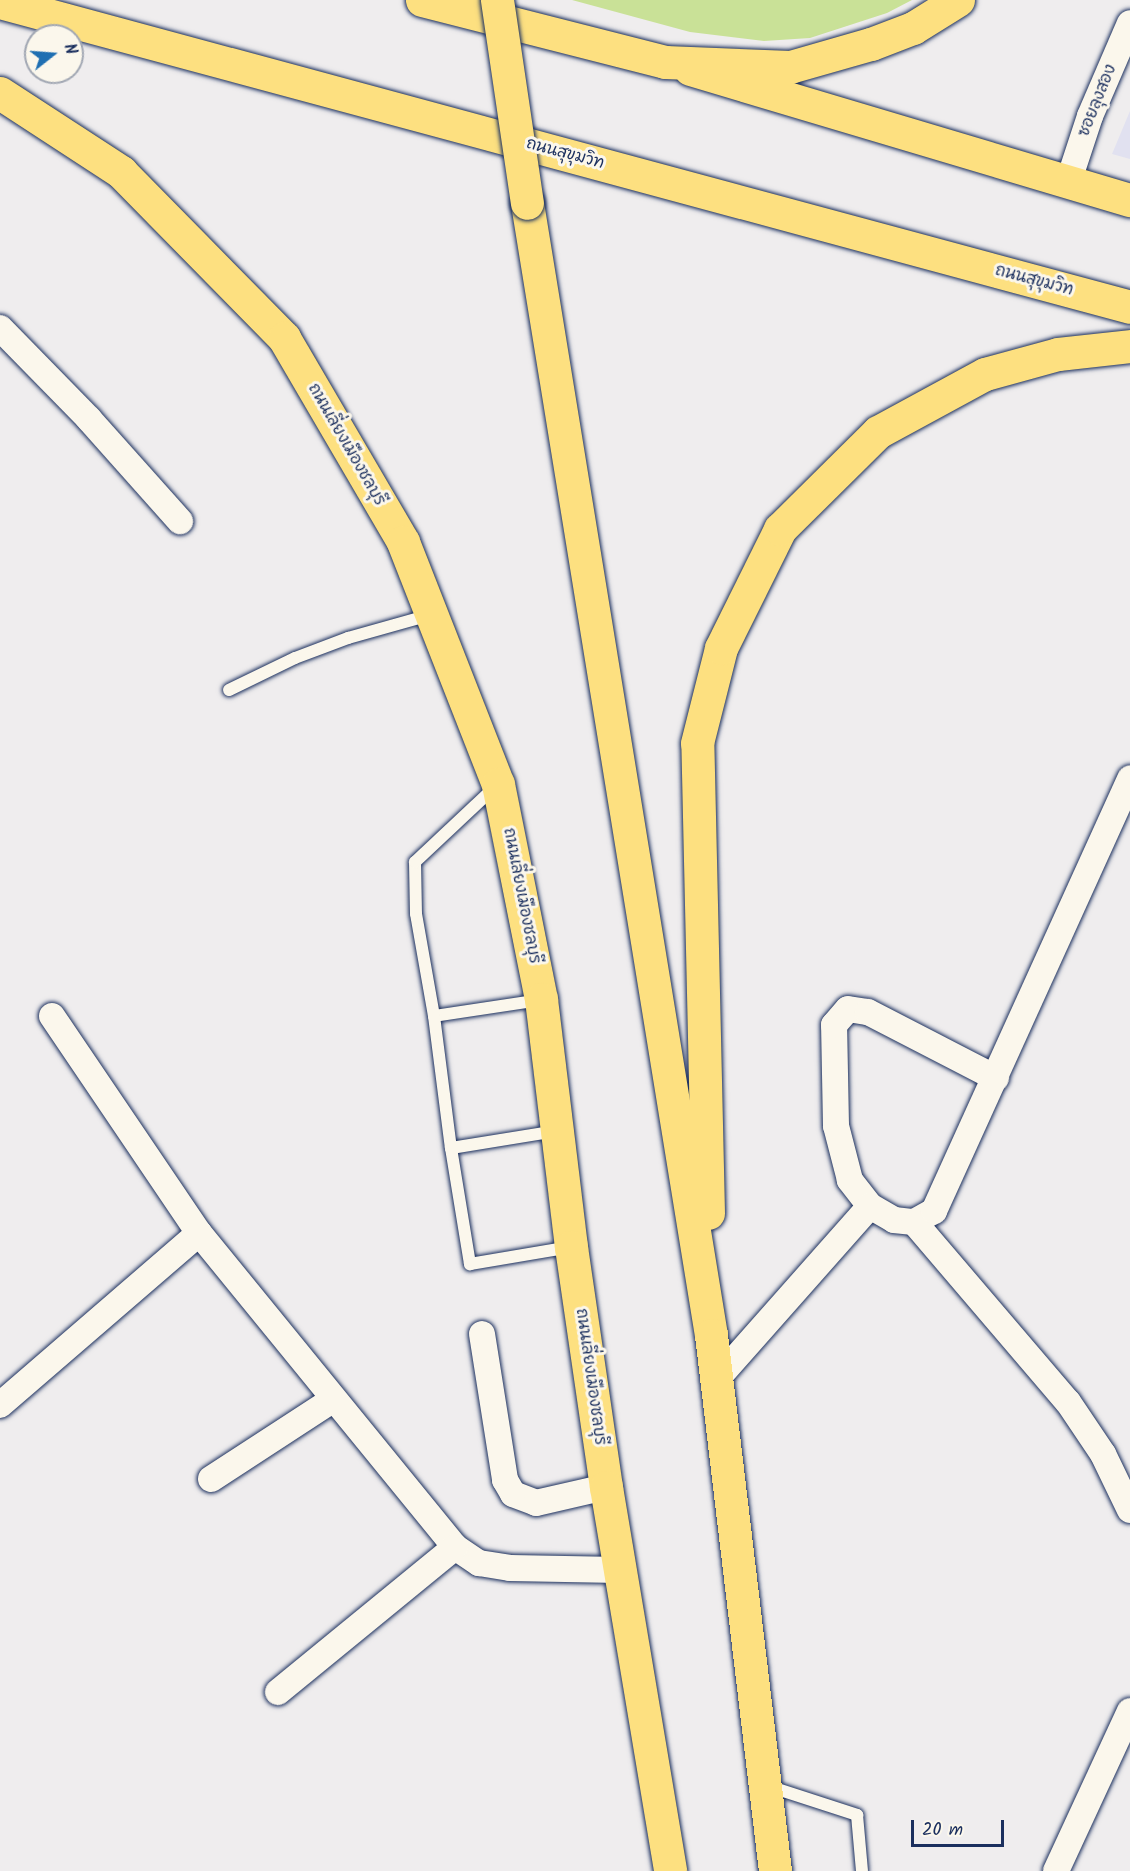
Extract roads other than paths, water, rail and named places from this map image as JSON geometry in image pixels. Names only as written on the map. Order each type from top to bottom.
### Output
[{"type":"main road","points":[[422,0],[665,62],[1069,180],[1130,200]]},
{"type":"main road","points":[[497,0],[527,203],[711,1335],[775,1871]]},
{"type":"main road","points":[[665,62],[790,67],[871,45],[913,28],[958,0]]},
{"type":"main road","name":"ถนนสุขุมวิท","points":[[0,2],[1130,307]]},
{"type":"main road","name":"ถนนเลี่ยงเมืองชลบุรี","points":[[0,93],[121,172],[284,338],[403,542],[498,784],[541,999],[571,1247],[606,1487],[670,1871]]},
{"type":"main road","points":[[711,1335],[697,743],[721,648],[780,529],[878,432],[985,374],[1058,354],[1130,346]]},
{"type":"street","name":"ซอยลุงสอง","points":[[1069,180],[1090,116],[1130,23]]},
{"type":"street","points":[[0,327],[89,419],[180,521]]},
{"type":"street","points":[[996,1078],[868,1012],[848,1009],[834,1025],[836,1125],[850,1180],[870,1206],[894,1220],[914,1222],[934,1211],[996,1078],[1130,778]]},
{"type":"street","points":[[52,1016],[199,1233],[332,1400],[455,1548],[479,1563],[510,1568],[620,1570]]},
{"type":"street","points":[[717,1379],[870,1206]]},
{"type":"street","points":[[914,1222],[1068,1402],[1103,1454],[1130,1510]]},
{"type":"street","points":[[0,1405],[199,1233]]},
{"type":"street","points":[[482,1334],[505,1480],[513,1494],[536,1503],[606,1487]]},
{"type":"street","points":[[211,1479],[332,1400]]},
{"type":"street","points":[[278,1692],[455,1548]]},
{"type":"street","points":[[1060,1870],[1125,1739],[1130,1711]]},
{"type":"lane","points":[[229,690],[295,657],[348,638],[431,615]]},
{"type":"lane","points":[[498,784],[415,862],[416,914],[434,1016],[451,1148],[470,1264],[571,1247]]},
{"type":"lane","points":[[434,1016],[541,999]]},
{"type":"lane","points":[[451,1148],[556,1131]]},
{"type":"lane","points":[[764,1785],[857,1815],[862,1871]]}]
